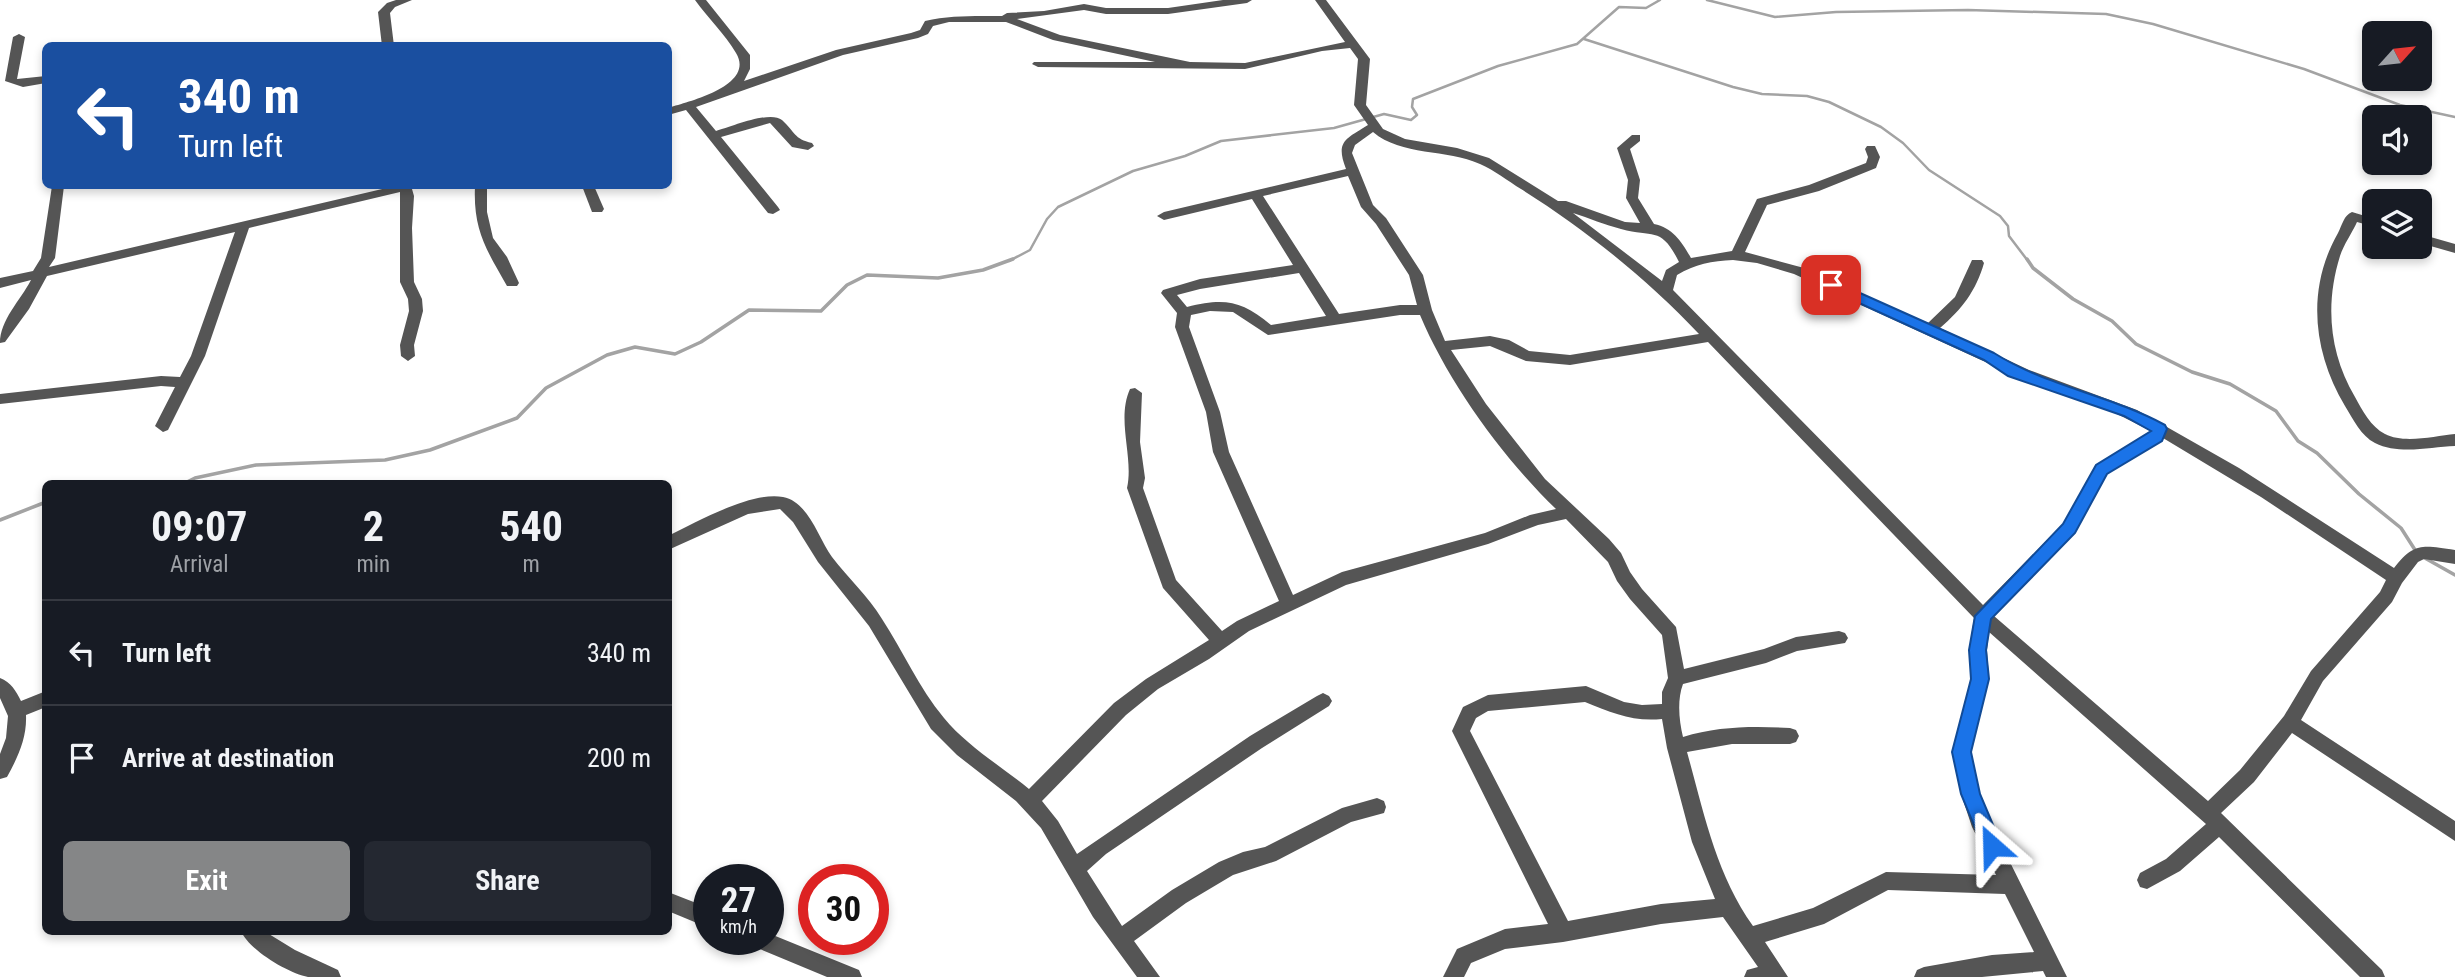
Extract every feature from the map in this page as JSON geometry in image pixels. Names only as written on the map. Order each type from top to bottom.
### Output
[{"type":"street","points":[[388,42],[384,12],[391,5],[407,0]]},
{"type":"street","points":[[700,0],[744,55],[746,65],[742,79],[729,90]]},
{"type":"street","points":[[672,111],[841,52],[914,36],[924,32],[929,23],[949,19],[1044,14],[1084,7],[1106,11],[1168,11],[1247,0]]},
{"type":"street","points":[[1320,0],[1364,60],[1360,105],[1370,121],[1387,137],[1485,161],[1551,202],[1665,291],[1983,616],[2213,819],[2375,977]]},
{"type":"street","points":[[994,18],[1007,19],[1057,38],[1188,65]]},
{"type":"street","points":[[19,37],[11,81],[23,83],[42,80]]},
{"type":"street","points":[[1038,64],[1245,66],[1353,44]]},
{"type":"street","points":[[688,105],[716,135],[748,185],[773,211]]},
{"type":"street","points":[[716,135],[770,119],[775,120],[796,144],[808,146]]},
{"type":"street","points":[[1370,121],[1349,143],[1346,153],[1367,207],[1381,221],[1416,275],[1425,310],[1441,346],[1481,408],[1539,483],[1615,558],[1623,576],[1670,632],[1677,678],[1671,692],[1669,710],[1676,748],[1702,842],[1728,907],[1778,977]]},
{"type":"street","points":[[1636,138],[1623,148],[1634,180],[1632,198],[1649,227]]},
{"type":"street","points":[[1740,256],[1738,250],[1762,202],[1814,188],[1872,165],[1874,157],[1871,149]]},
{"type":"street","points":[[1164,216],[1352,171]]},
{"type":"street","points":[[0,338],[24,306],[48,258],[58,189]]},
{"type":"street","points":[[408,189],[405,228],[407,282],[415,299],[416,311],[407,345],[408,356]]},
{"type":"street","points":[[481,189],[480,212],[487,239],[500,257],[512,283]]},
{"type":"street","points":[[589,189],[597,209]]},
{"type":"street","points":[[0,283],[374,191]]},
{"type":"street","points":[[1255,194],[1336,321]]},
{"type":"street","points":[[1551,202],[1624,226],[1649,227],[1664,233],[1675,242],[1687,264]]},
{"type":"street","points":[[2362,219],[2352,216],[2347,232],[2336,248],[2325,295],[2322,329],[2329,361],[2342,390],[2358,415],[2378,438],[2392,442],[2455,440]]},
{"type":"street","points":[[163,426],[198,356],[244,225]]},
{"type":"street","points":[[2432,242],[2455,249]]},
{"type":"street","points":[[1665,291],[1671,273],[1687,264],[1715,256],[1764,260],[1806,274],[1989,356],[2014,372],[2129,412],[2318,525],[2396,578]]},
{"type":"street","points":[[1930,329],[1956,307],[1971,287],[1977,263]]},
{"type":"street","points":[[1289,602],[1221,452],[1213,412],[1182,327],[1184,312],[1168,293],[1200,284],[1302,268]]},
{"type":"street","points":[[1184,312],[1222,303],[1249,314],[1268,330],[1400,310],[1425,310]]},
{"type":"street","points":[[1441,346],[1490,341],[1504,344],[1526,356],[1570,360],[1711,337]]},
{"type":"street","points":[[0,399],[161,381],[185,383]]},
{"type":"street","points":[[1135,393],[1132,442],[1137,478],[1135,488],[1169,583],[1221,642]]},
{"type":"street","points":[[1924,977],[1992,965],[2052,969],[1982,827],[1970,794],[1962,752],[1980,679],[1978,650],[1983,616],[2069,528],[2101,470],[2156,437],[2159,429]]},
{"type":"street","points":[[672,542],[733,514],[774,502],[785,503],[825,560],[868,613],[915,692],[939,725],[1029,802],[1047,821],[1074,869],[1150,977]]},
{"type":"street","points":[[1029,802],[1120,709],[1152,684],[1243,626],[1342,579],[1488,538],[1536,519],[1569,512]]},
{"type":"street","points":[[2147,880],[2173,865],[2213,819],[2290,722],[2317,676],[2386,597],[2412,557],[2422,552],[2455,557]]},
{"type":"street","points":[[1677,678],[1766,656],[1796,644],[1839,638]]},
{"type":"street","points":[[0,686],[12,699],[19,725],[15,742],[0,771]]},
{"type":"street","points":[[1563,932],[1461,732],[1465,716],[1474,706],[1488,703],[1586,694],[1622,709],[1642,713],[1669,710]]},
{"type":"street","points":[[17,710],[42,701]]},
{"type":"street","points":[[1074,869],[1099,848],[1256,742],[1323,701]]},
{"type":"street","points":[[2290,722],[2455,832]]},
{"type":"street","points":[[1676,748],[1700,739],[1744,734],[1790,736]]},
{"type":"street","points":[[1121,939],[1191,886],[1246,860],[1267,856],[1340,817],[1359,809],[1377,807]]},
{"type":"street","points":[[1748,937],[1817,917],[1886,881],[2011,884]]},
{"type":"street","points":[[672,903],[693,911]]},
{"type":"street","points":[[1453,977],[1464,956],[1505,939],[1563,932],[1661,914],[1728,907]]},
{"type":"street","points":[[253,935],[278,951],[331,977]]},
{"type":"street","points":[[784,949],[852,977]]},
{"type":"street","points":[[1754,977],[1760,977]]},
{"type":"waterway","points":[[1012,259],[1030,250],[1047,219],[1058,207],[1133,171],[1185,156],[1221,141],[1334,128],[1384,114],[1411,120],[1417,115],[1412,107],[1413,99],[1498,66],[1577,44],[1619,7],[1646,8],[1660,0]]},
{"type":"waterway","points":[[1707,0],[1775,17],[1836,12],[1968,10],[2106,14],[2153,24],[2304,69],[2400,105],[2455,117]]},
{"type":"waterway","points":[[1584,39],[1733,87],[1762,94],[1807,96],[1829,102],[1881,127],[1903,143],[1929,170],[2000,216],[2008,226],[2009,236],[2028,261]]},
{"type":"waterway","points":[[191,480],[256,465],[385,460],[430,450],[517,418],[546,388],[607,355],[635,347],[675,354],[701,342],[749,310],[821,311],[847,285],[867,275],[938,278],[983,270],[1012,259]]},
{"type":"waterway","points":[[2027,259],[2033,268],[2073,299],[2112,321],[2136,344],[2192,372],[2230,384],[2276,411],[2298,441],[2317,453],[2359,494],[2401,528],[2417,553]]},
{"type":"waterway","points":[[0,520],[42,504]]},
{"type":"waterway","points":[[2423,557],[2455,575]]},
{"type":"route","points":[[1831,285],[1989,356],[2014,372],[2129,412],[2159,429],[2156,437],[2101,470],[2069,528],[1983,616],[1978,650],[1980,679],[1962,752],[1970,794],[1992,846]]}]
